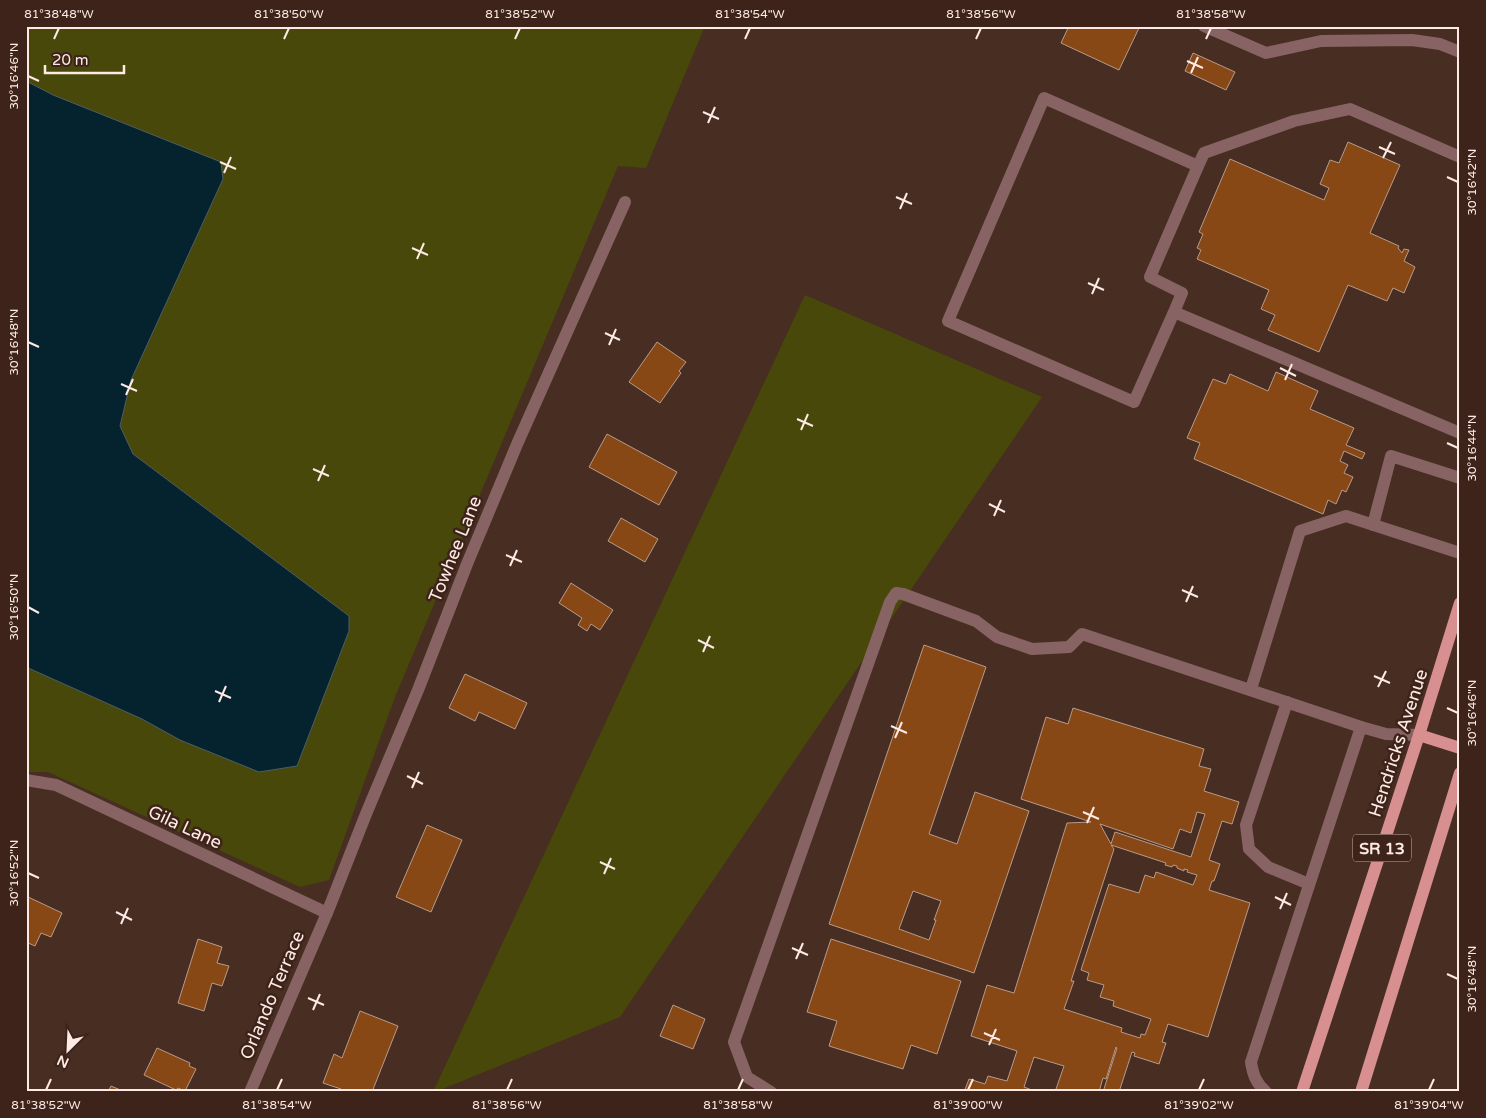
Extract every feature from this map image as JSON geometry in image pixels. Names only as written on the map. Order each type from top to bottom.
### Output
[{"type":"main road","name":"Hendricks Avenue","points":[[1302,1092],[1419,735],[1460,603]]},
{"type":"main road","points":[[1419,735],[1460,748]]},
{"type":"main road","name":"SR 13","points":[[1361,1092],[1460,773]]},
{"type":"street","points":[[1204,26],[1266,53],[1321,41],[1412,40],[1440,44],[1460,52]]},
{"type":"street","points":[[1198,166],[1044,98],[948,321],[1134,402],[1182,293],[1150,277],[1204,153],[1294,121],[1350,109],[1460,157]]},
{"type":"street","name":"Towhee Lane","points":[[327,913],[507,468],[625,202]]},
{"type":"street","points":[[1174,312],[1460,433]]},
{"type":"street","points":[[1373,525],[1391,456],[1460,478]]},
{"type":"street","points":[[1251,690],[1300,531],[1346,516],[1460,552]]},
{"type":"street","points":[[771,1092],[748,1077],[734,1042],[890,602],[896,593],[976,621],[998,636],[1032,650],[1069,647],[1082,634],[1386,734],[1419,735]]},
{"type":"street","points":[[1287,702],[1246,825],[1249,849],[1268,867],[1309,884]]},
{"type":"street","points":[[1266,1092],[1259,1086],[1253,1074],[1251,1062],[1361,726]]},
{"type":"street","name":"Gila Lane","points":[[26,780],[56,785],[327,913]]},
{"type":"street","name":"Orlando Terrace","points":[[250,1092],[327,913]]},
{"type":"shaded area","points":[[26,26],[705,26],[646,168],[618,166],[395,697],[329,880],[300,887],[48,772],[26,772],[26,667],[142,719],[180,740],[259,772],[297,766],[349,616],[133,454],[120,426],[131,380],[223,179],[26,81]]},
{"type":"shaded area","points":[[805,295],[1042,397],[620,1017],[433,1092]]},
{"type":"water","points":[[26,81],[53,95],[221,162],[223,179],[131,380],[120,426],[133,454],[349,616],[349,631],[297,766],[259,772],[180,740],[142,719],[26,667]]},
{"type":"building","points":[[1069,26],[1136,26],[1139,28],[1119,70],[1061,43]]},
{"type":"building","points":[[1193,53],[1235,72],[1226,90],[1185,71]]},
{"type":"building","points":[[1348,142],[1400,165],[1370,233],[1399,246],[1398,248],[1402,253],[1404,249],[1409,250],[1404,261],[1415,267],[1404,293],[1393,288],[1387,301],[1348,285],[1319,352],[1268,330],[1275,315],[1261,309],[1269,290],[1197,259],[1201,250],[1197,248],[1203,234],[1199,232],[1230,159],[1324,200],[1329,188],[1320,184],[1330,160],[1339,163]]},
{"type":"building","points":[[657,342],[686,362],[679,371],[681,373],[660,403],[629,382]]},
{"type":"building","points":[[1276,372],[1318,391],[1310,409],[1354,428],[1346,445],[1365,453],[1362,459],[1344,451],[1340,461],[1348,465],[1344,473],[1353,477],[1346,492],[1342,490],[1336,504],[1328,500],[1323,514],[1194,459],[1200,443],[1187,438],[1213,379],[1226,384],[1230,374],[1268,391]]},
{"type":"building","points":[[607,434],[677,472],[659,505],[589,467]]},
{"type":"building","points":[[621,518],[658,539],[645,562],[608,541]]},
{"type":"building","points":[[571,583],[613,610],[600,630],[591,624],[587,631],[578,625],[582,618],[559,603]]},
{"type":"building","points":[[924,645],[986,667],[929,834],[957,844],[975,792],[1029,811],[974,973],[829,924]],"holes":[[[913,891],[941,901],[929,940],[899,929]]]},
{"type":"building","points":[[465,674],[527,703],[515,729],[479,712],[475,721],[449,708]]},
{"type":"building","points":[[1073,708],[1204,749],[1199,766],[1211,769],[1204,791],[1239,802],[1232,824],[1222,821],[1209,860],[1220,864],[1209,890],[1250,903],[1208,1037],[1168,1024],[1162,1042],[1166,1043],[1159,1064],[1134,1056],[1135,1053],[1132,1052],[1119,1092],[1103,1092],[1116,1047],[1106,1079],[1103,1078],[1099,1092],[1055,1092],[1064,1066],[1034,1057],[1024,1087],[1037,1092],[964,1092],[969,1079],[985,1084],[988,1076],[1007,1081],[1017,1051],[971,1036],[987,985],[1014,993],[1067,823],[1091,822],[1021,799],[1046,717],[1068,724]],"holes":[[[1197,812],[1205,814],[1191,857],[1115,832],[1111,844],[1100,824],[1173,849],[1180,829],[1191,833]],[[1111,845],[1166,863],[1165,865],[1177,866],[1177,868],[1184,871],[1184,869],[1188,870],[1187,872],[1197,875],[1193,885],[1156,872],[1154,878],[1145,875],[1139,893],[1109,884],[1081,970],[1089,973],[1087,980],[1104,985],[1100,997],[1114,1001],[1113,1006],[1151,1019],[1145,1035],[1141,1034],[1140,1038],[1121,1032],[1122,1028],[1064,1009],[1074,981],[1071,981],[1114,849]]]},
{"type":"building","points":[[427,825],[462,840],[431,912],[396,897]]},
{"type":"building","points":[[26,896],[62,913],[51,937],[41,933],[35,946],[26,942]]},
{"type":"building","points":[[198,939],[222,947],[217,963],[229,966],[222,986],[212,983],[204,1011],[178,1003]]},
{"type":"building","points":[[831,939],[961,981],[937,1054],[911,1045],[903,1069],[829,1046],[837,1021],[807,1012]]},
{"type":"building","points":[[673,1005],[705,1019],[693,1049],[660,1036]]},
{"type":"building","points":[[360,1011],[398,1026],[372,1092],[345,1092],[323,1083],[334,1054],[342,1058]]},
{"type":"building","points":[[157,1048],[190,1063],[189,1066],[196,1069],[185,1091],[178,1088],[176,1090],[144,1075]]},
{"type":"building","points":[[111,1086],[125,1092],[108,1092]]}]
